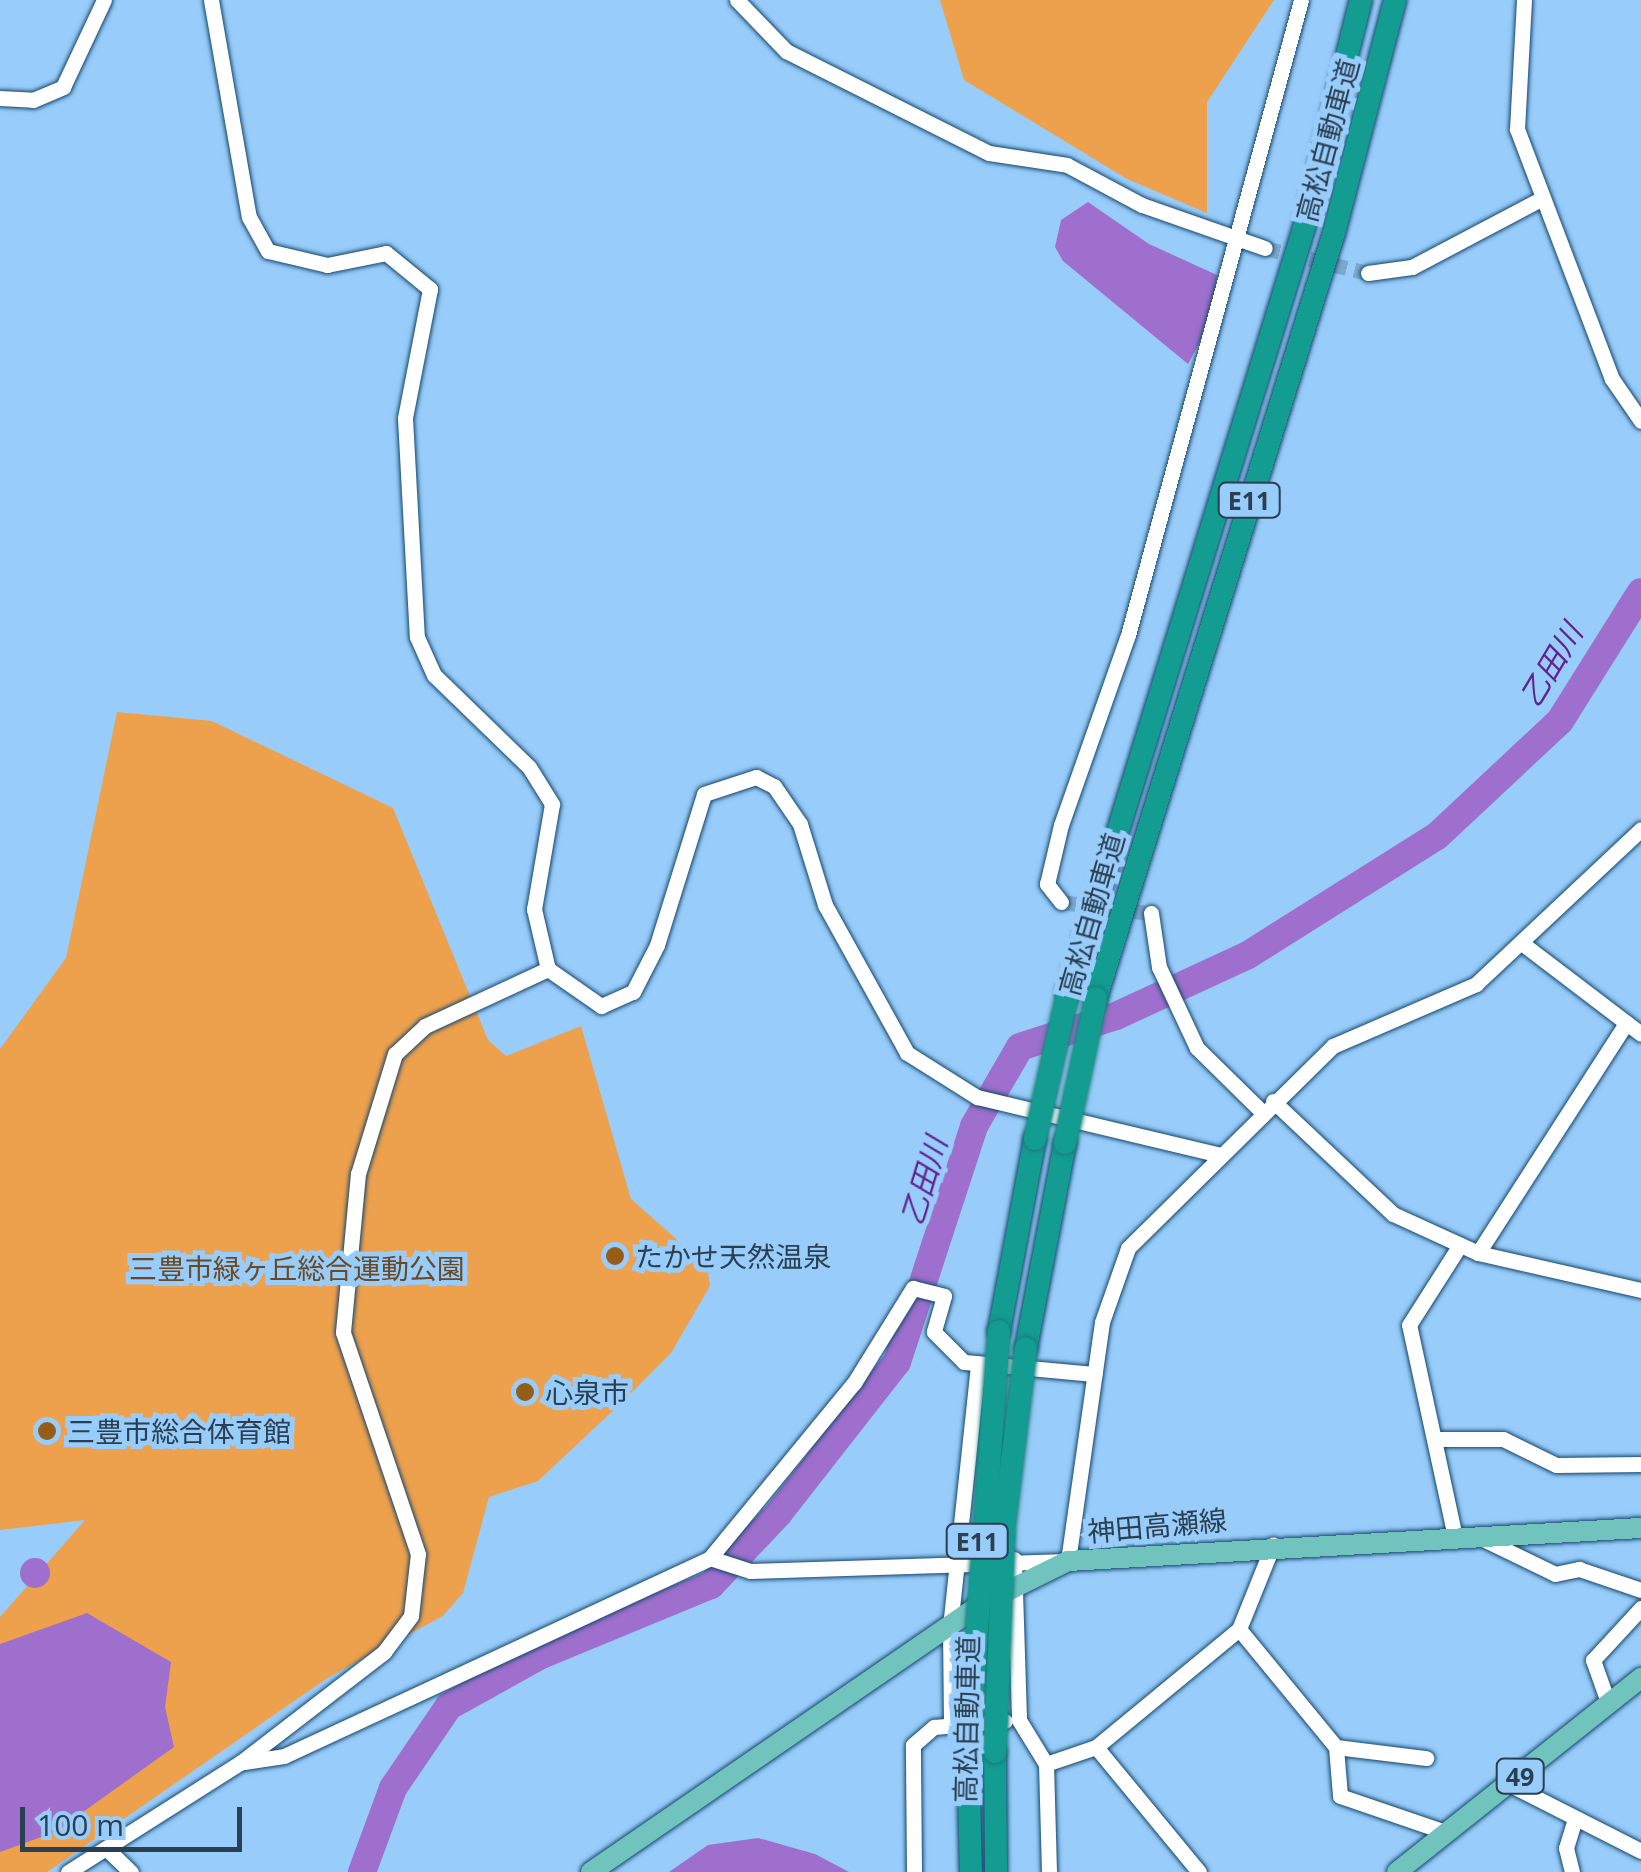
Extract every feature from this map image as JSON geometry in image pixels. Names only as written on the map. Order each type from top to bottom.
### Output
[{"type":"highway","name":"高松自動車道","points":[[971,1872],[968,1753],[999,1331],[1036,1139],[1068,993],[1304,228],[1361,0]]},
{"type":"highway","name":"高松自動車道","points":[[996,1872],[995,1752],[1004,1526],[1026,1348],[1096,998],[1334,233],[1394,0]]},
{"type":"main road","name":"神田高瀬線","points":[[590,1872],[950,1627],[1015,1585],[1068,1561],[1274,1545],[1641,1528]]},
{"type":"main road","name":"49","points":[[1397,1872],[1641,1678]]},
{"type":"street","points":[[0,98],[32,100],[63,87],[104,0]]},
{"type":"street","points":[[211,0],[249,217],[268,251],[327,265],[386,253],[430,289],[406,418],[416,637],[434,675],[529,767],[552,804],[534,898],[548,969],[600,1006],[633,992],[657,946],[704,794],[756,777],[794,812],[825,905],[907,1053],[978,1097],[1221,1156]]},
{"type":"street","points":[[737,0],[786,51],[989,152],[1067,165],[1142,206],[1265,248]]},
{"type":"street","points":[[1061,902],[1047,884],[1061,825],[1112,688],[1302,0]]},
{"type":"street","points":[[1524,0],[1514,102],[1544,198],[1612,379],[1641,421]]},
{"type":"street","points":[[1368,273],[1412,266],[1544,198]]},
{"type":"street","points":[[710,1558],[738,1566],[1068,1561],[1094,1374],[1117,1264],[1150,1219],[1221,1156],[1267,1106],[1344,1039],[1444,1002],[1523,944],[1641,829]]},
{"type":"street","points":[[1150,913],[1158,967],[1177,1010],[1218,1075],[1267,1106],[1393,1214],[1478,1253],[1641,1290]]},
{"type":"street","points":[[1523,944],[1641,1034]]},
{"type":"street","points":[[68,1872],[110,1852],[240,1762],[384,1652],[411,1616],[418,1586],[413,1538],[343,1332],[358,1174],[395,1054],[425,1026],[548,969]]},
{"type":"street","points":[[1478,1253],[1626,1022]]},
{"type":"street","points":[[1454,1537],[1439,1438],[1408,1326],[1460,1245]]},
{"type":"street","points":[[240,1762],[284,1756],[710,1558],[854,1383],[914,1288],[944,1296],[934,1332],[978,1363],[1094,1374]]},
{"type":"street","points":[[951,1723],[950,1627],[978,1363]]},
{"type":"street","points":[[1439,1438],[1504,1439],[1556,1466],[1641,1464]]},
{"type":"street","points":[[1477,1536],[1556,1574],[1579,1569],[1641,1590]]},
{"type":"street","points":[[1046,1764],[1096,1747],[1240,1629],[1274,1545]]},
{"type":"street","points":[[1014,1559],[1019,1720],[1046,1764],[1050,1872]]},
{"type":"street","points":[[1609,1705],[1593,1660],[1641,1608]]},
{"type":"street","points":[[1240,1629],[1336,1747],[1340,1796],[1448,1834]]},
{"type":"street","points":[[914,1872],[911,1750],[929,1728],[951,1723],[1019,1720]]},
{"type":"street","points":[[1096,1747],[1199,1872]]},
{"type":"street","points":[[1336,1747],[1426,1758]]},
{"type":"street","points":[[1509,1784],[1641,1852]]},
{"type":"street","points":[[1572,1872],[1566,1848],[1575,1818]]},
{"type":"street","points":[[110,1852],[131,1872]]},
{"type":"green space","points":[[940,0],[1274,0],[1207,102],[1207,213],[1127,179],[964,80]]},
{"type":"green space","name":"三豊市緑ヶ丘総合運動公園","points":[[117,712],[212,721],[393,808],[488,1040],[506,1056],[581,1026],[631,1199],[707,1266],[710,1286],[671,1353],[620,1404],[538,1481],[489,1497],[463,1593],[443,1616],[329,1677],[47,1872],[0,1872],[0,1617],[85,1520],[0,1530],[0,1049],[66,958]]},
{"type":"shaded area","points":[[1088,202],[1149,244],[1217,275],[1212,319],[1188,364],[1063,261],[1055,247],[1061,220]]},
{"type":"shaded area","points":[[35,1558],[49,1567],[50,1573],[41,1587],[35,1588],[21,1579],[20,1573],[29,1559]]},
{"type":"shaded area","points":[[87,1613],[171,1662],[165,1707],[174,1747],[55,1832],[0,1852],[0,1644]]},
{"type":"shaded area","points":[[758,1838],[815,1854],[849,1872],[669,1872],[708,1845]]},
{"type":"waterway","name":"乙田川","points":[[362,1872],[393,1788],[449,1706],[541,1655],[711,1585],[779,1513],[897,1362],[974,1126],[1020,1047],[1116,1016],[1248,955],[1437,836],[1560,721],[1641,592]]},
{"type":"tunnel","points":[[1265,248],[1368,273]]},
{"type":"tunnel","points":[[1061,902],[1151,913]]},
{"type":"place","name":"たかせ天然温泉","points":[[615,1256]]},
{"type":"place","name":"心泉市","points":[[525,1392]]},
{"type":"place","name":"三豊市総合体育館","points":[[47,1431]]}]
